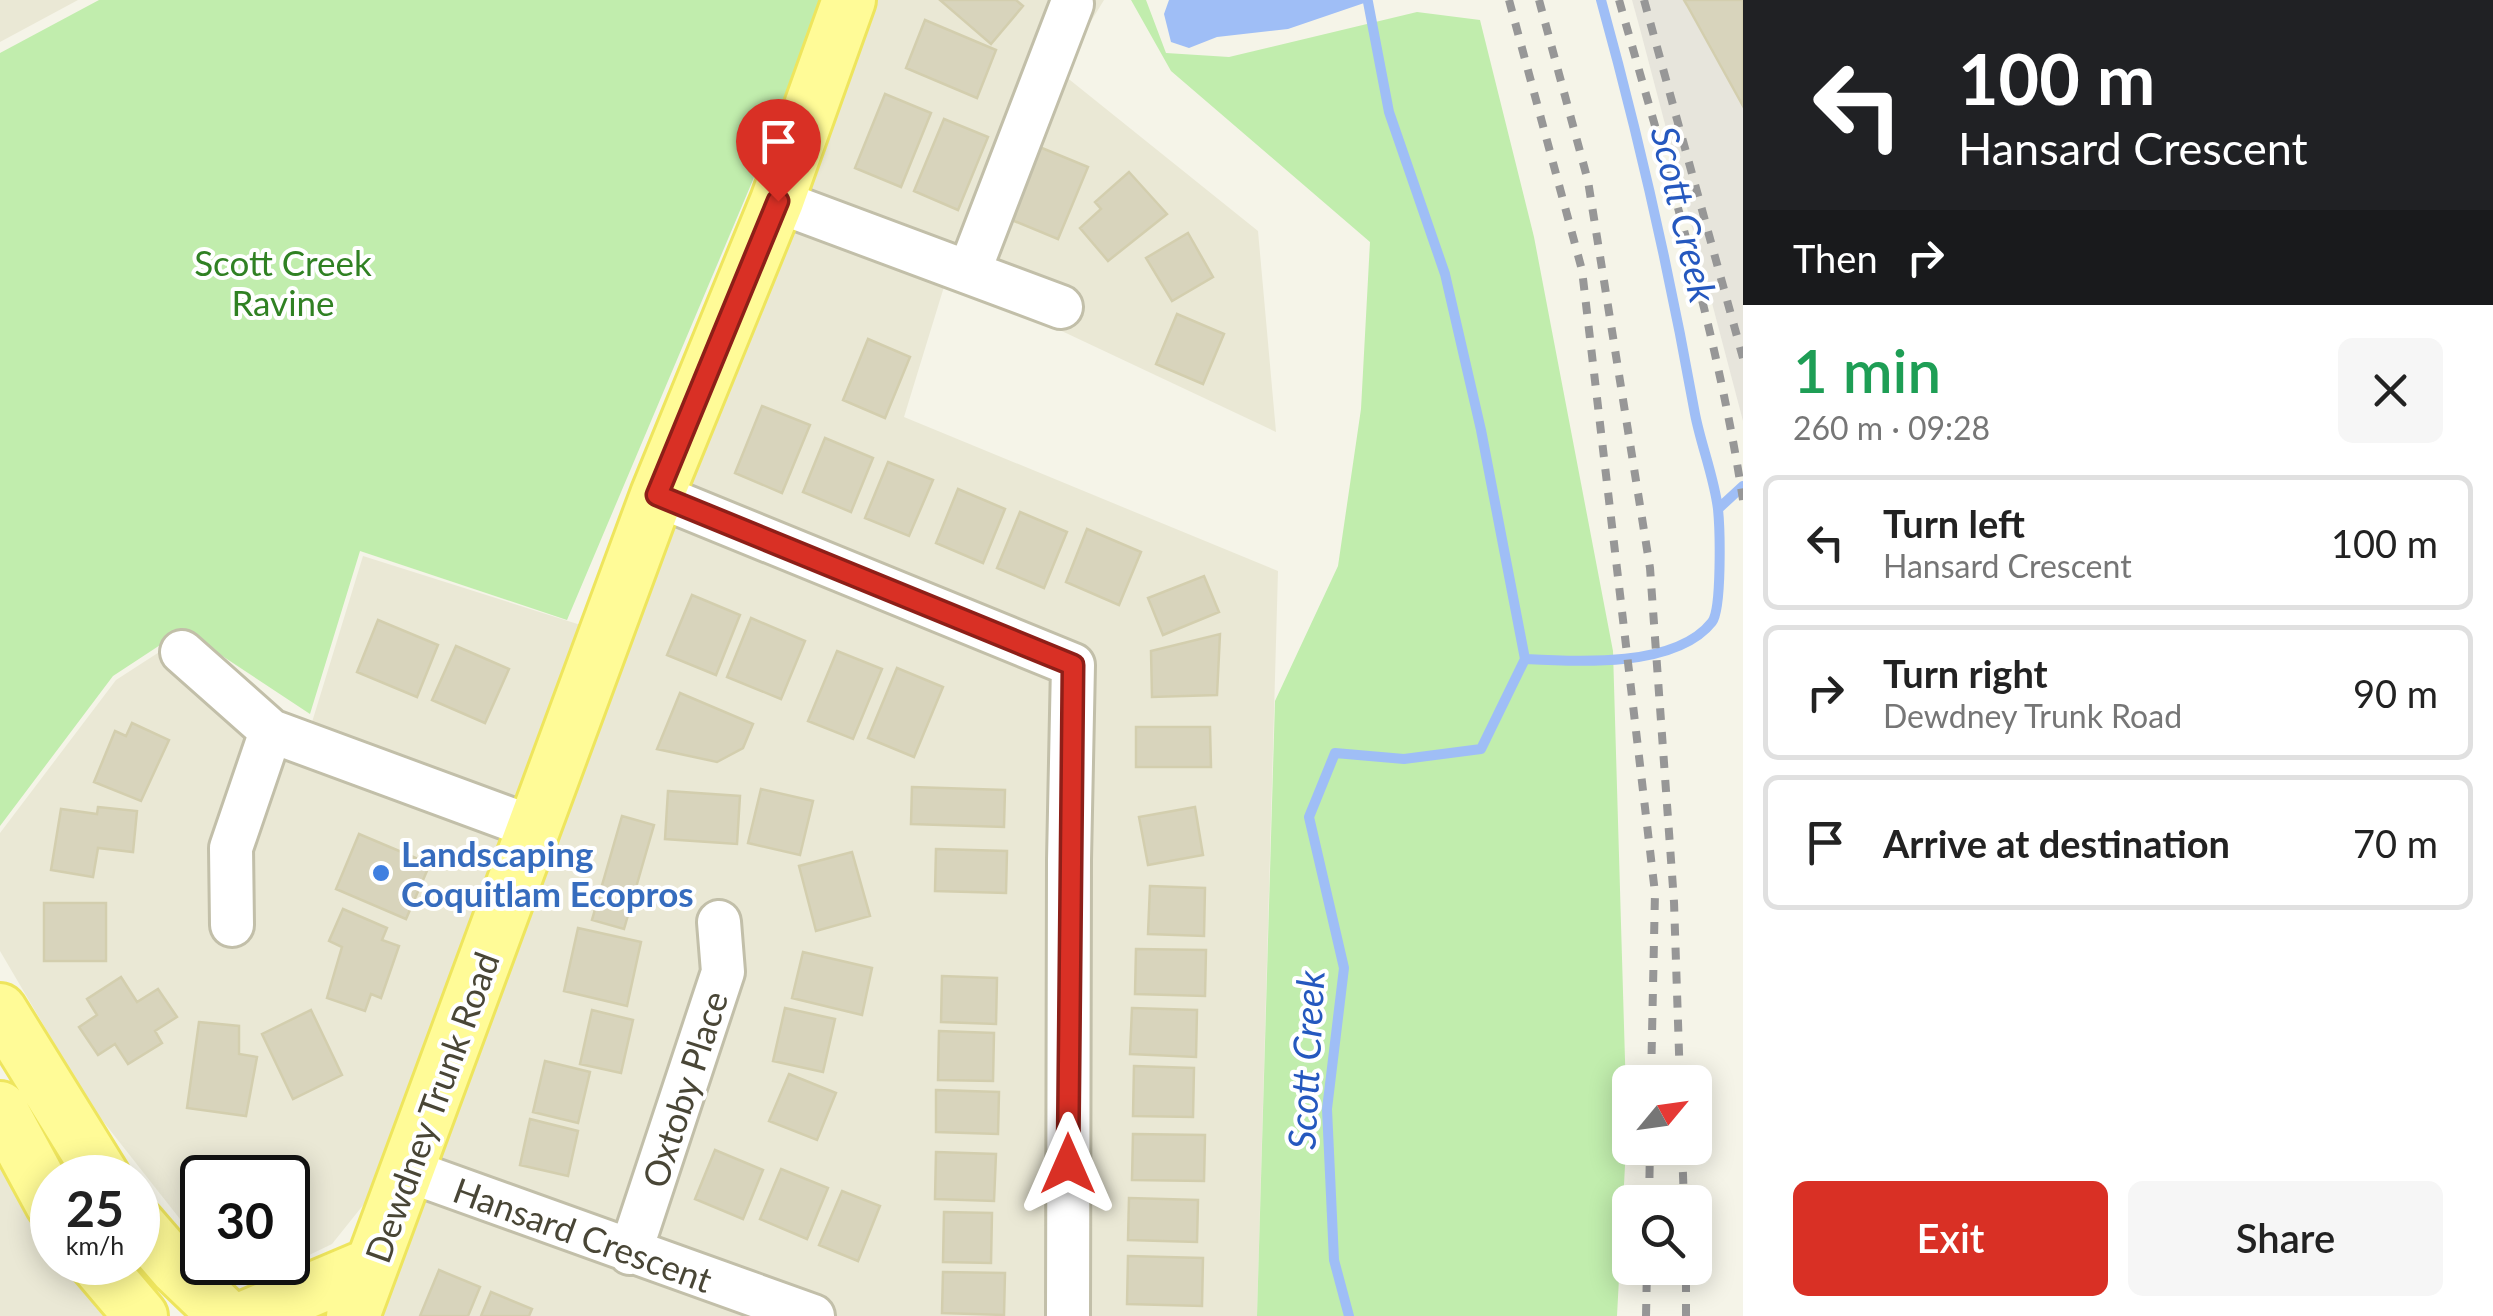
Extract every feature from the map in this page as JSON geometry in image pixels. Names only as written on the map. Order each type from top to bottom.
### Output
[{"type":"main road","name":"Dewdney Trunk Road","points":[[353,1316],[657,495],[778,201],[848,0]]},
{"type":"main road","points":[[0,1010],[90,1155]]},
{"type":"main road","points":[[0,1108],[30,1163]]},
{"type":"main road","points":[[160,1249],[226,1316]]},
{"type":"main road","points":[[249,1316],[372,1264]]},
{"type":"main road","points":[[114,1285],[141,1316]]},
{"type":"street","points":[[969,272],[1072,4]]},
{"type":"street","points":[[778,201],[1061,307]]},
{"type":"street","points":[[657,495],[1073,665],[1068,860],[1068,1316]]},
{"type":"street","points":[[182,652],[271,731],[534,828]]},
{"type":"street","points":[[232,926],[232,848],[271,731]]},
{"type":"street","name":"Oxtoby Place","points":[[630,1253],[722,972],[718,922]]},
{"type":"street","name":"Hansard Crescent","points":[[409,1171],[814,1316]]},
{"type":"shaded area","points":[[0,0],[78,0],[0,42]]},
{"type":"shaded area","points":[[859,0],[1104,0],[1060,72],[1258,231],[1276,432],[947,277],[904,417],[1278,571],[1257,1316],[362,1316]]},
{"type":"shaded area","points":[[1632,0],[1743,0],[1743,421],[1640,29]]},
{"type":"shaded area","points":[[363,556],[587,627],[514,836],[368,1199],[332,1244],[310,1255],[310,1155],[180,1155],[180,1219],[160,1194],[160,1155],[130,1155],[91,1106],[0,951],[0,833],[116,680],[181,638],[309,732]]},
{"type":"shaded area","points":[[0,1154],[30,1212],[30,1285],[86,1285],[110,1316],[0,1316]]},
{"type":"green space","name":"Scott Creek Ravine","points":[[99,0],[829,0],[567,620],[360,551],[310,714],[183,630],[113,676],[0,826],[0,53]]},
{"type":"green space","points":[[1131,0],[1146,0],[1166,53],[1229,57],[1417,12],[1480,20],[1534,237],[1613,651],[1625,1065],[1612,1065],[1612,1165],[1625,1165],[1624,1185],[1612,1185],[1612,1285],[1619,1285],[1617,1316],[1257,1316],[1275,701],[1338,566],[1361,409],[1370,242],[1171,71]]},
{"type":"water","points":[[1169,0],[1373,0],[1288,29],[1217,37],[1189,48],[1171,42],[1164,14]]},
{"type":"building","points":[[940,0],[1016,0],[1023,6],[991,44]]},
{"type":"building","points":[[1684,0],[1743,0],[1743,106],[1687,5]]},
{"type":"building","points":[[925,20],[996,50],[977,98],[906,68]]},
{"type":"building","points":[[885,94],[931,113],[901,187],[855,168]]},
{"type":"building","points":[[944,119],[988,137],[958,210],[914,191]]},
{"type":"building","points":[[1037,146],[1088,167],[1058,239],[1007,218]]},
{"type":"building","points":[[1129,172],[1167,214],[1108,261],[1080,228],[1101,209],[1095,202]]},
{"type":"building","points":[[1188,233],[1213,277],[1172,301],[1146,258]]},
{"type":"building","points":[[1177,314],[1224,334],[1203,384],[1156,364]]},
{"type":"building","points":[[868,339],[910,357],[885,418],[843,400]]},
{"type":"building","points":[[762,406],[810,425],[782,493],[735,473]]},
{"type":"building","points":[[825,438],[873,458],[851,512],[803,492]]},
{"type":"building","points":[[888,462],[933,480],[909,536],[865,518]]},
{"type":"building","points":[[958,489],[1005,509],[983,563],[936,543]]},
{"type":"building","points":[[1020,512],[1067,532],[1044,588],[997,568]]},
{"type":"building","points":[[1087,529],[1141,552],[1119,605],[1066,582]]},
{"type":"building","points":[[1204,576],[1219,612],[1163,635],[1148,598]]},
{"type":"building","points":[[692,595],[740,615],[716,675],[667,655]]},
{"type":"building","points":[[751,618],[805,641],[781,699],[727,677]]},
{"type":"building","points":[[378,620],[438,645],[417,697],[357,672]]},
{"type":"building","points":[[1220,634],[1217,695],[1152,697],[1151,651]]},
{"type":"building","points":[[456,646],[509,669],[485,723],[432,700]]},
{"type":"building","points":[[837,651],[882,669],[853,739],[808,721]]},
{"type":"building","points":[[897,668],[943,687],[914,757],[868,738]]},
{"type":"building","points":[[680,693],[753,724],[743,748],[717,762],[657,749]]},
{"type":"building","points":[[132,723],[169,740],[141,801],[94,782],[115,731],[126,736]]},
{"type":"building","points":[[1136,727],[1210,727],[1211,767],[1136,767]]},
{"type":"building","points":[[912,787],[1005,790],[1004,827],[911,824]]},
{"type":"building","points":[[761,789],[813,801],[800,855],[748,843]]},
{"type":"building","points":[[668,791],[740,796],[737,844],[665,839]]},
{"type":"building","points":[[98,807],[137,811],[133,852],[98,848],[93,877],[51,870],[61,809],[97,814]]},
{"type":"building","points":[[1195,807],[1203,855],[1148,865],[1139,817]]},
{"type":"building","points":[[622,816],[654,825],[624,929],[592,920]]},
{"type":"building","points":[[359,834],[430,864],[406,919],[336,889]]},
{"type":"building","points":[[936,849],[1007,851],[1006,893],[935,891]]},
{"type":"building","points":[[852,852],[870,916],[816,931],[799,866]]},
{"type":"building","points":[[1150,886],[1205,888],[1204,936],[1148,934]]},
{"type":"building","points":[[44,903],[106,903],[106,961],[44,961]]},
{"type":"building","points":[[343,909],[387,928],[382,940],[399,946],[381,998],[371,994],[365,1011],[327,998],[342,947],[329,941]]},
{"type":"building","points":[[578,928],[641,942],[627,1006],[564,991]]},
{"type":"building","points":[[1136,949],[1206,950],[1205,996],[1135,994]]},
{"type":"building","points":[[803,952],[872,968],[862,1015],[792,998]]},
{"type":"building","points":[[942,976],[997,978],[996,1024],[941,1022]]},
{"type":"building","points":[[121,977],[137,1002],[158,989],[177,1017],[155,1031],[162,1043],[128,1064],[115,1044],[98,1055],[79,1027],[97,1015],[87,999]]},
{"type":"building","points":[[785,1008],[835,1019],[823,1072],[773,1061]]},
{"type":"building","points":[[1132,1008],[1197,1010],[1196,1057],[1130,1054]]},
{"type":"building","points":[[311,1010],[342,1075],[293,1099],[262,1034]]},
{"type":"building","points":[[592,1010],[633,1020],[621,1073],[580,1064]]},
{"type":"building","points":[[199,1022],[239,1026],[239,1054],[257,1057],[246,1116],[187,1108]]},
{"type":"building","points":[[939,1031],[994,1033],[993,1081],[938,1080]]},
{"type":"building","points":[[545,1061],[590,1072],[578,1123],[533,1112]]},
{"type":"building","points":[[1134,1066],[1194,1068],[1193,1117],[1133,1116]]},
{"type":"building","points":[[789,1074],[836,1093],[817,1140],[769,1121]]},
{"type":"building","points":[[936,1090],[999,1092],[998,1134],[936,1132]]},
{"type":"building","points":[[530,1119],[578,1131],[568,1176],[520,1165]]},
{"type":"building","points":[[1133,1134],[1205,1135],[1204,1181],[1132,1180]]},
{"type":"building","points":[[715,1150],[763,1170],[743,1219],[695,1199]]},
{"type":"building","points":[[936,1152],[996,1154],[994,1201],[935,1199]]},
{"type":"building","points":[[781,1169],[828,1188],[807,1239],[760,1219]]},
{"type":"building","points":[[842,1191],[880,1206],[858,1261],[819,1245]]},
{"type":"building","points":[[1129,1198],[1198,1200],[1197,1242],[1128,1240]]},
{"type":"building","points":[[944,1212],[992,1213],[991,1263],[943,1262]]},
{"type":"building","points":[[1128,1256],[1203,1258],[1202,1306],[1127,1304]]},
{"type":"building","points":[[439,1270],[480,1287],[468,1316],[420,1316]]},
{"type":"building","points":[[943,1272],[1005,1273],[1004,1315],[942,1313]]},
{"type":"building","points":[[491,1292],[532,1309],[529,1316],[481,1316]]},
{"type":"waterway","name":"Scott Creek","points":[[1525,659],[1598,661],[1675,648],[1696,637],[1712,622],[1717,602],[1720,550],[1716,497],[1653,206],[1601,0]]},
{"type":"waterway","points":[[1368,2],[1389,112],[1445,274],[1481,430],[1525,659]]},
{"type":"waterway","points":[[1718,509],[1743,486]]},
{"type":"waterway","name":"Scott Creek","points":[[1349,1316],[1334,1260],[1327,1109],[1344,968],[1309,817],[1335,753],[1404,759],[1481,749],[1525,659]]},
{"type":"railway","points":[[1509,0],[1582,270],[1655,893],[1651,1065]]},
{"type":"railway","points":[[1539,0],[1588,181],[1650,568],[1674,902],[1679,1065]]},
{"type":"railway","points":[[1619,0],[1705,311],[1743,500]]},
{"type":"railway","points":[[1644,0],[1743,358]]},
{"type":"railway","points":[[1649,1185],[1650,1165]]},
{"type":"railway","points":[[1683,1165],[1683,1185]]},
{"type":"railway","points":[[1646,1316],[1647,1285]]},
{"type":"railway","points":[[1686,1285],[1686,1316]]},
{"type":"place","name":"Landscaping Coquitlam Ecopros","points":[[381,873]]},
{"type":"route","points":[[778,201],[657,495],[1073,665],[1068,860],[1068,1164]]}]
